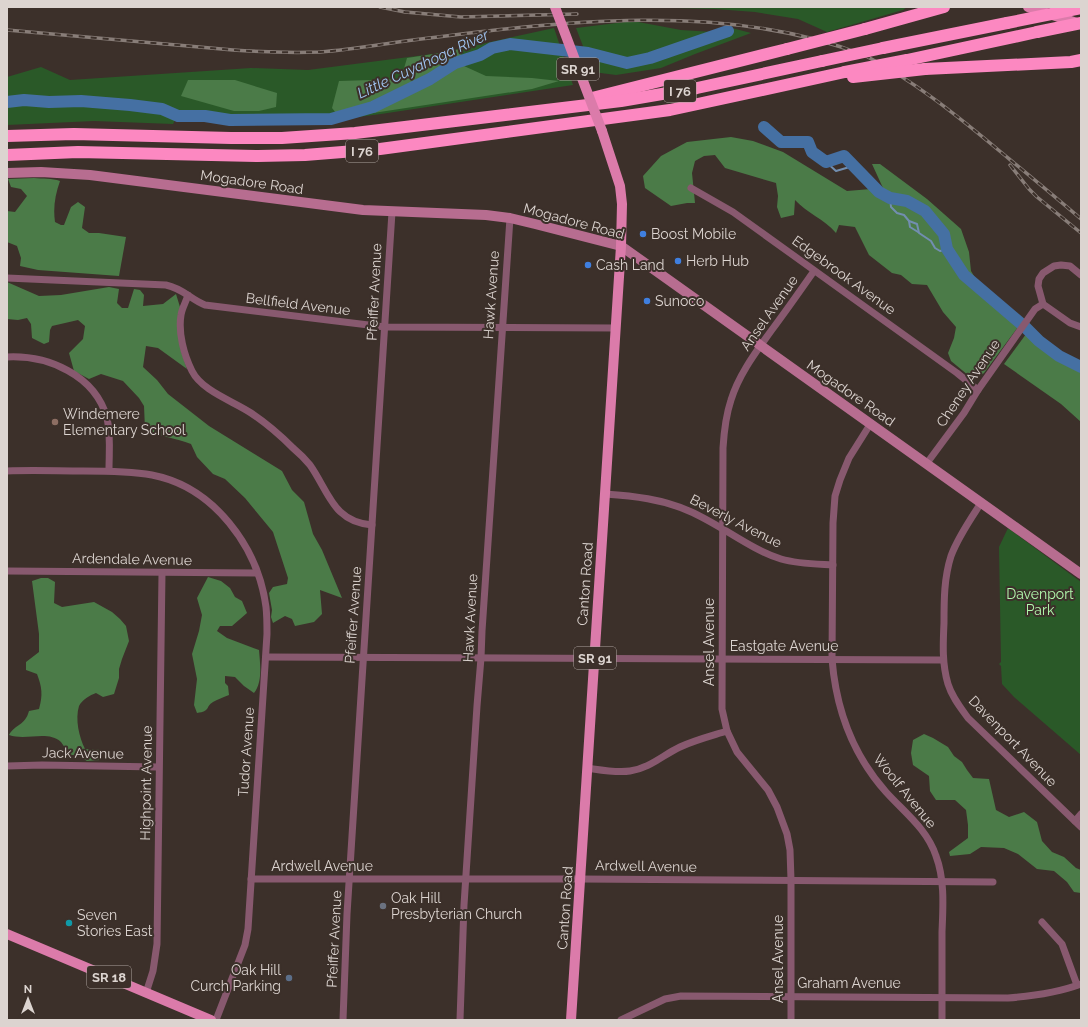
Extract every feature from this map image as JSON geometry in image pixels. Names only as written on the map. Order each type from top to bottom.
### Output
[{"type":"highway","points":[[899,20],[917,7]]},
{"type":"highway","points":[[536,112],[865,29],[944,7]]},
{"type":"highway","name":"I 76","points":[[7,136],[74,134],[282,138],[383,130],[536,112],[660,95],[1081,8]]},
{"type":"highway","name":"I 76","points":[[7,155],[85,152],[258,156],[305,155],[359,151],[670,110],[809,80],[849,74],[907,60],[1081,24]]},
{"type":"highway","points":[[849,74],[1071,62],[1081,60]]},
{"type":"main road","name":"SR 91","points":[[554,7],[602,131],[620,186],[622,204],[621,246]]},
{"type":"main road","points":[[1028,7],[1081,24]]},
{"type":"main road","name":"Canton Road","points":[[571,1020],[621,246]]},
{"type":"main road","name":"SR 18","points":[[7,934],[211,1020]]},
{"type":"street","name":"Mogadore Road","points":[[7,173],[41,172],[90,175],[304,203],[392,212],[486,215],[510,218],[621,246],[1081,574]]},
{"type":"street","name":"Edgebrook Avenue","points":[[691,188],[734,212],[814,271],[957,372],[978,390]]},
{"type":"street","name":"Pfeiffer Avenue","points":[[343,1020],[363,658],[392,212]]},
{"type":"street","name":"Hawk Avenue","points":[[460,1020],[469,819],[510,218]]},
{"type":"street","points":[[1081,275],[1074,268],[1061,264],[1049,268],[1039,279],[1039,291],[1043,304],[1070,323],[1081,327]]},
{"type":"street","name":"Ansel Avenue","points":[[791,1020],[791,880],[790,844],[788,834],[780,812],[768,790],[736,752],[727,731],[722,709],[723,448],[727,416],[735,389],[743,373],[761,345],[814,271]]},
{"type":"street","name":"Bellfield Avenue","points":[[7,278],[166,285],[176,287],[205,305],[385,327],[616,328]]},
{"type":"street","points":[[188,295],[181,315],[181,333],[186,354],[196,378],[213,391],[251,412],[301,455],[310,465],[335,506],[343,515],[354,522],[372,525]]},
{"type":"street","name":"Cheney Avenue","points":[[927,463],[964,413],[978,390],[1030,316],[1043,304]]},
{"type":"street","points":[[7,357],[31,357],[53,363],[74,374],[90,387],[104,408],[107,419],[110,441],[109,470]]},
{"type":"street","name":"Woolf Avenue","points":[[871,423],[849,458],[838,485],[834,507],[832,660],[842,716],[854,743],[877,781],[908,814],[925,835],[936,857],[941,881],[943,905],[942,1020]]},
{"type":"street","name":"Tudor Avenue","points":[[7,471],[109,470],[164,478],[180,485],[204,499],[223,515],[249,552],[258,573],[264,596],[266,612],[266,657],[246,940],[216,1020]]},
{"type":"street","name":"Beverly Avenue","points":[[605,494],[633,496],[671,504],[697,515],[767,553],[783,560],[810,564],[833,565]]},
{"type":"street","name":"Davenport Avenue","points":[[981,503],[958,540],[951,556],[947,572],[944,594],[944,670],[951,691],[968,718],[1081,826]]},
{"type":"street","name":"Ardendale Avenue","points":[[7,571],[258,573]]},
{"type":"street","name":"Highpoint Avenue","points":[[146,993],[153,971],[157,944],[158,767],[162,573]]},
{"type":"street","name":"Eastgate Avenue","points":[[266,657],[943,660]]},
{"type":"street","points":[[587,768],[630,771],[657,761],[678,748],[695,740],[727,731]]},
{"type":"street","name":"Jack Avenue","points":[[7,766],[42,765],[158,767]]},
{"type":"street","points":[[1075,821],[1081,814]]},
{"type":"street","name":"Ardwell Avenue","points":[[251,879],[580,879],[993,882]]},
{"type":"street","points":[[1042,922],[1062,944],[1079,984]]},
{"type":"street","name":"Graham Avenue","points":[[621,1020],[654,1003],[676,997],[1024,997],[1056,992],[1079,984]]},
{"type":"green space","points":[[587,7],[635,7],[587,8]]},
{"type":"green space","points":[[635,7],[907,7],[903,10],[827,32],[798,19],[755,12],[715,9]]},
{"type":"green space","points":[[633,21],[681,30],[713,32],[728,27],[751,33],[661,68],[616,75],[593,72],[576,28]]},
{"type":"green space","points":[[554,28],[573,85],[311,123],[244,124],[175,120],[173,124],[94,121],[7,125],[7,77],[41,67],[70,80],[251,68],[308,70],[440,53]]},
{"type":"green space","points":[[460,49],[464,66],[486,76],[559,81],[532,89],[340,118],[332,108],[339,81],[401,79],[407,58]]},
{"type":"green space","points":[[188,80],[235,80],[277,93],[276,107],[259,111],[234,111],[181,96]]},
{"type":"green space","points":[[731,137],[753,141],[783,152],[847,191],[883,188],[872,164],[880,164],[927,199],[961,229],[969,252],[971,271],[983,291],[1021,323],[984,373],[974,380],[951,361],[948,353],[954,338],[956,327],[943,312],[927,285],[912,284],[901,275],[892,273],[869,255],[855,227],[839,225],[836,233],[795,200],[794,215],[781,218],[777,207],[778,196],[776,183],[725,168],[715,155],[704,156],[695,161],[692,173],[695,203],[671,206],[645,188],[643,176],[661,156],[687,142]]},
{"type":"green space","points":[[34,178],[60,181],[55,202],[55,222],[64,225],[71,207],[78,202],[85,207],[82,228],[89,233],[126,237],[119,276],[38,270],[20,266],[21,258],[17,246],[7,242],[7,211],[15,212],[27,196],[21,189],[11,187],[8,179]]},
{"type":"green space","points":[[7,282],[39,296],[61,295],[109,287],[119,289],[117,303],[122,308],[128,308],[134,289],[140,290],[144,295],[143,306],[163,304],[176,294],[180,307],[178,321],[181,351],[187,369],[158,348],[146,346],[143,367],[157,380],[168,394],[209,426],[282,471],[292,490],[304,502],[313,534],[322,550],[342,598],[320,590],[322,614],[314,622],[295,626],[292,619],[285,616],[273,623],[269,593],[273,587],[287,584],[288,578],[273,532],[245,498],[225,479],[213,474],[197,457],[191,444],[156,434],[145,429],[144,406],[139,398],[123,381],[101,374],[89,379],[74,371],[69,353],[83,339],[85,326],[78,320],[52,326],[50,330],[49,342],[44,344],[32,338],[31,324],[27,318],[18,320],[7,319]]},
{"type":"green space","points":[[1029,330],[1053,351],[1081,367],[1081,422],[1061,404],[1004,364]]},
{"type":"green space","name":"Davenport Park","points":[[1008,528],[1081,582],[1081,755],[1014,697],[1002,684],[1001,666],[999,664],[1001,662],[999,547]]},
{"type":"green space","points":[[208,577],[221,581],[230,588],[235,597],[242,601],[247,613],[232,626],[220,626],[217,631],[227,638],[259,650],[260,678],[257,689],[254,693],[235,677],[225,676],[225,683],[228,686],[229,695],[213,702],[206,710],[197,713],[194,705],[197,679],[192,654],[202,615],[197,598]]},
{"type":"green space","points":[[41,578],[48,578],[55,582],[54,603],[62,607],[94,602],[112,612],[126,626],[129,641],[119,669],[119,678],[114,694],[103,697],[96,693],[91,695],[82,702],[78,711],[78,728],[85,749],[101,750],[100,760],[87,761],[77,755],[70,755],[61,742],[56,738],[43,736],[16,737],[9,735],[11,731],[25,720],[29,711],[39,709],[41,687],[39,679],[37,674],[26,670],[26,662],[39,652],[39,634],[32,581]]},
{"type":"green space","points":[[924,734],[948,747],[954,756],[962,762],[973,778],[989,779],[996,810],[1009,817],[1024,812],[1037,822],[1042,841],[1052,852],[1064,857],[1076,868],[1081,870],[1081,893],[1074,892],[1067,882],[1054,871],[1037,869],[1018,854],[1004,848],[981,847],[970,854],[950,856],[949,852],[968,838],[966,810],[955,800],[936,800],[930,791],[929,776],[913,765],[911,753],[913,740]]},
{"type":"waterway","name":"Little Cuyahoga River","points":[[7,102],[24,100],[49,102],[81,101],[162,109],[178,116],[205,116],[230,120],[331,119],[373,107],[430,79],[455,63],[480,55],[492,48],[510,44],[588,53],[627,63],[650,58],[728,31]]},
{"type":"waterway","name":"Little Cuyahoga River","points":[[764,127],[781,142],[808,142],[812,152],[826,162],[844,156],[879,192],[890,198],[907,201],[925,211],[944,234],[947,249],[964,275],[1025,327],[1039,341],[1059,356],[1081,367]]},
{"type":"waterway","name":"Little Cuyahoga River","points":[[826,162],[836,171],[853,166]]},
{"type":"waterway","name":"Little Cuyahoga River","points":[[890,198],[891,207],[897,213],[904,215],[909,221],[917,224],[919,233],[931,241],[935,248],[940,251],[947,249]]},
{"type":"waterway","name":"Little Cuyahoga River","points":[[909,221],[910,227],[918,232]]},
{"type":"railway","points":[[380,7],[405,12],[461,17],[577,14]]},
{"type":"railway","points":[[7,30],[233,50],[266,52],[320,52],[521,27],[580,23],[639,20],[698,22],[756,27],[812,38],[866,56],[901,76],[950,111],[1081,219]]},
{"type":"railway","points":[[1010,165],[1037,197],[1081,233]]},
{"type":"place","name":"Boost Mobile","points":[[643,234]]},
{"type":"place","name":"Herb Hub","points":[[678,261]]},
{"type":"place","name":"Cash Land","points":[[588,265]]},
{"type":"place","name":"Sunoco","points":[[647,301]]},
{"type":"place","name":"Windemere Elementary School","points":[[55,422]]},
{"type":"place","name":"Oak Hill Presbyterian Church","points":[[383,906]]},
{"type":"place","name":"Seven Stories East","points":[[69,923]]},
{"type":"place","name":"Oak Hill Curch Parking","points":[[289,978]]}]
